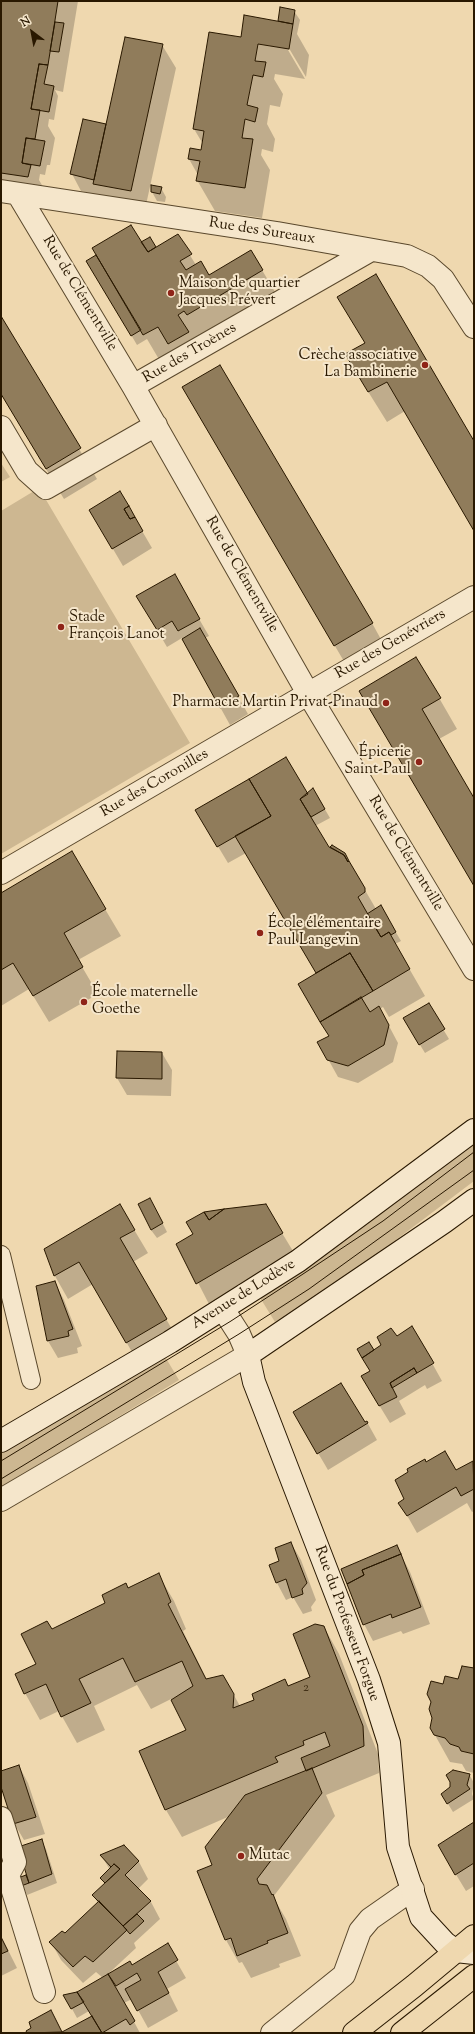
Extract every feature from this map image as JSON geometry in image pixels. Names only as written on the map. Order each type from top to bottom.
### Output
[{"type":"main road","points":[[354,2033],[474,1936]]},
{"type":"main road","points":[[402,2033],[474,1976]]},
{"type":"street","name":"Rue des Sureaux","points":[[10,192],[277,233],[407,256],[428,266],[443,279],[474,327]]},
{"type":"street","name":"Rue de Clémentville","points":[[10,192],[133,386],[309,694],[474,969]]},
{"type":"street","name":"Rue des Troènes","points":[[133,386],[371,250]]},
{"type":"street","points":[[1,427],[27,471],[46,488],[156,425]]},
{"type":"street","name":"Rue des Genévriers","points":[[309,694],[474,597]]},
{"type":"street","name":"Rue des Coronilles","points":[[1,873],[309,694]]},
{"type":"street","name":"Avenue de Lodève","points":[[1,1440],[223,1309],[298,1261],[474,1130]]},
{"type":"street","points":[[1,1500],[248,1355],[474,1200]]},
{"type":"street","name":"Rue du Professeur Forgue","points":[[223,1309],[239,1334],[248,1355],[254,1382],[369,1680],[389,1743],[398,1847],[421,1917],[458,1949]]},
{"type":"street","points":[[1,1818],[15,1862],[5,1877],[44,1992]]},
{"type":"street","points":[[272,2033],[344,1975],[360,1931],[370,1919],[413,1889]]},
{"type":"lane","points":[[1,1255],[32,1380]]},
{"type":"shaded area","points":[[1,463],[10,477],[1,482]]},
{"type":"shaded area","name":"Stade François Lanot","points":[[39,488],[190,743],[1,854],[1,511]]},
{"type":"shaded area","points":[[474,1141],[474,1181],[327,1292],[275,1322],[259,1296]]},
{"type":"shaded area","points":[[164,1355],[179,1380],[1,1488],[1,1454]]},
{"type":"building","points":[[1,1],[58,1],[48,65],[39,64],[31,109],[40,110],[35,139],[26,138],[22,163],[31,165],[28,177],[1,173]]},
{"type":"building","points":[[280,7],[295,10],[293,24],[278,21]]},
{"type":"building","points":[[244,15],[293,24],[289,49],[258,44],[255,61],[266,62],[263,77],[253,75],[247,105],[258,108],[255,122],[245,119],[242,138],[253,139],[245,188],[196,181],[200,161],[188,159],[190,148],[201,150],[204,131],[193,129],[209,32],[241,37]]},
{"type":"building","points":[[55,22],[64,23],[59,52],[50,51]]},
{"type":"building","points":[[125,37],[163,44],[131,191],[93,184]]},
{"type":"building","points":[[39,64],[48,65],[44,84],[54,86],[49,112],[31,109]]},
{"type":"building","points":[[83,119],[106,124],[94,180],[70,174]]},
{"type":"building","points":[[26,138],[45,141],[40,166],[22,163]]},
{"type":"building","points":[[151,185],[162,187],[160,194],[151,192]]},
{"type":"building","name":"Maison de quartier Jacques Prévert","points":[[131,225],[148,252],[178,234],[192,254],[180,261],[186,270],[201,261],[209,275],[251,250],[263,270],[187,315],[184,311],[178,315],[189,332],[168,344],[158,327],[143,335],[92,248]]},
{"type":"building","points":[[150,237],[156,247],[148,252],[141,242]]},
{"type":"building","points":[[96,255],[141,330],[131,336],[86,261]]},
{"type":"building","points":[[376,274],[474,441],[474,531],[387,382],[368,392],[345,354],[365,343],[337,297]]},
{"type":"building","points":[[1,316],[81,448],[46,469],[1,394]]},
{"type":"building","points":[[220,365],[373,623],[334,646],[182,387]]},
{"type":"building","points":[[120,491],[129,506],[124,509],[130,519],[135,517],[143,531],[112,549],[89,510]]},
{"type":"building","points":[[129,506],[135,517],[130,519],[124,509]]},
{"type":"building","points":[[175,574],[200,619],[178,631],[172,621],[157,630],[136,596]]},
{"type":"building","points":[[200,628],[239,696],[220,708],[182,639]]},
{"type":"building","points":[[416,657],[441,698],[422,709],[474,798],[474,886],[359,691]]},
{"type":"building","points":[[286,757],[308,794],[300,799],[329,847],[344,855],[348,862],[349,861],[365,888],[365,892],[358,897],[381,937],[389,932],[410,969],[373,991],[350,953],[316,973],[235,836],[271,816],[249,779]]},
{"type":"building","points":[[249,779],[271,816],[217,847],[195,810]]},
{"type":"building","points":[[313,788],[325,809],[311,817],[300,799]]},
{"type":"building","points":[[332,845],[345,853],[349,861],[348,862],[344,855],[330,847]]},
{"type":"building","points":[[72,851],[106,909],[64,933],[83,967],[33,996],[13,963],[1,970],[1,893]]},
{"type":"building","points":[[381,905],[396,932],[391,935],[389,932],[381,937],[367,914]]},
{"type":"building","points":[[350,953],[373,991],[320,1022],[298,984]]},
{"type":"building","points":[[361,997],[370,1012],[379,1006],[389,1025],[384,1045],[348,1066],[327,1060],[317,1042],[329,1036],[320,1022]]},
{"type":"building","points":[[429,1003],[445,1029],[419,1045],[403,1018]]},
{"type":"building","points":[[117,1051],[162,1052],[162,1079],[116,1078]]},
{"type":"building","points":[[150,1198],[163,1223],[151,1230],[138,1204]]},
{"type":"building","points":[[120,1204],[135,1230],[120,1238],[167,1319],[126,1343],[79,1262],[54,1276],[44,1249]]},
{"type":"building","points":[[266,1204],[283,1233],[196,1284],[176,1244],[193,1234],[186,1222],[204,1212],[209,1220],[224,1209]]},
{"type":"building","points":[[224,1209],[209,1220],[204,1212]]},
{"type":"building","points":[[55,1281],[73,1329],[68,1331],[69,1336],[47,1341],[36,1286]]},
{"type":"building","points":[[412,1326],[434,1363],[417,1373],[414,1368],[390,1383],[397,1397],[379,1406],[361,1376],[370,1371],[362,1358],[381,1345],[377,1337],[391,1328],[397,1336]]},
{"type":"building","points":[[369,1342],[374,1350],[362,1358],[357,1349]]},
{"type":"building","points":[[414,1368],[417,1373],[392,1388],[390,1383]]},
{"type":"building","points":[[341,1383],[365,1422],[367,1421],[368,1423],[317,1454],[293,1412]]},
{"type":"building","points":[[445,1451],[456,1470],[473,1461],[474,1489],[461,1496],[456,1487],[407,1516],[398,1503],[404,1499],[395,1480],[408,1472],[407,1469],[425,1459],[426,1462]]},
{"type":"building","points":[[291,1542],[307,1583],[302,1589],[303,1594],[292,1598],[286,1579],[276,1583],[269,1565],[279,1561],[275,1548]]},
{"type":"building","points":[[397,1545],[401,1554],[362,1570],[364,1575],[347,1584],[341,1569]]},
{"type":"building","points":[[401,1554],[421,1607],[392,1618],[391,1614],[363,1625],[347,1584],[364,1575],[362,1570]]},
{"type":"building","points":[[159,1573],[171,1602],[168,1604],[206,1679],[223,1675],[234,1694],[233,1708],[254,1700],[252,1694],[285,1679],[288,1686],[310,1677],[293,1634],[315,1624],[324,1626],[363,1726],[364,1746],[306,1771],[301,1758],[330,1746],[325,1732],[303,1741],[304,1745],[275,1757],[278,1762],[165,1810],[139,1751],[186,1730],[171,1700],[193,1686],[182,1661],[135,1682],[123,1658],[79,1679],[91,1703],[61,1717],[46,1684],[24,1694],[15,1674],[36,1664],[21,1634],[47,1621],[52,1629],[105,1603],[102,1595],[126,1583],[128,1588]]},
{"type":"building","points":[[462,1666],[474,1668],[474,1754],[461,1751],[459,1747],[450,1744],[445,1738],[434,1735],[430,1728],[432,1718],[429,1709],[431,1702],[427,1694],[431,1681],[443,1684],[445,1676],[458,1679]]},
{"type":"building","points":[[19,1765],[36,1817],[13,1824],[1,1787],[1,1771]]},
{"type":"building","name":"Mutac","points":[[312,1768],[322,1793],[257,1879],[259,1884],[267,1885],[272,1895],[273,1894],[288,1933],[267,1941],[268,1943],[237,1956],[231,1938],[225,1940],[197,1871],[212,1865],[205,1847],[245,1795]]},
{"type":"building","points":[[453,1770],[470,1774],[467,1785],[470,1789],[447,1804],[441,1794],[450,1787],[450,1782],[446,1775]]},
{"type":"building","points":[[474,1822],[474,1863],[455,1875],[438,1845]]},
{"type":"building","points":[[42,1839],[52,1874],[29,1883],[18,1847]]},
{"type":"building","points":[[124,1845],[139,1861],[125,1875],[151,1901],[123,1926],[92,1895],[120,1869],[114,1864],[111,1867],[100,1855]]},
{"type":"building","points":[[114,1864],[120,1869],[105,1883],[100,1878]]},
{"type":"building","points":[[26,1875],[29,1883],[21,1886],[18,1878]]},
{"type":"building","points":[[99,1901],[127,1930],[93,1962],[85,1956],[73,1967],[49,1942],[62,1931],[65,1933]]},
{"type":"building","points":[[137,1914],[144,1921],[130,1934],[123,1926]]},
{"type":"building","points":[[1,1937],[8,1951],[1,1954]]},
{"type":"building","points":[[168,1943],[178,1960],[158,1972],[169,1993],[137,2011],[125,1989],[141,1980],[137,1973],[116,1986],[108,1974],[130,1961],[132,1965]]},
{"type":"building","points":[[108,1974],[135,2021],[130,2025],[126,2019],[102,2033],[77,1992]]},
{"type":"building","points":[[77,1992],[84,2002],[71,2009],[63,1995]]},
{"type":"building","points":[[51,2010],[62,2032],[27,2033],[26,2031],[31,2028],[29,2022]]},
{"type":"building","points":[[92,2016],[102,2033],[61,2033],[62,2032]]},
{"type":"tram line","points":[[1,1461],[231,1321],[300,1276],[383,1221],[474,1152]]},
{"type":"tram line","points":[[1,1479],[239,1334],[309,1289],[474,1170]]},
{"type":"place","name":"Maison de quartier Jacques Prévert","points":[[171,293]]},
{"type":"place","name":"Crèche associative La Bambinerie","points":[[425,365]]},
{"type":"place","name":"Stade François Lanot","points":[[61,627]]},
{"type":"place","name":"Pharmacie Martin Privat-Pinaud","points":[[386,703]]},
{"type":"place","name":"Épicerie Saint-Paul","points":[[419,762]]},
{"type":"place","name":"École élémentaire Paul Langevin","points":[[260,933]]},
{"type":"place","name":"École maternelle Goethe","points":[[84,1002]]},
{"type":"place","name":"Mutac","points":[[241,1856]]}]
